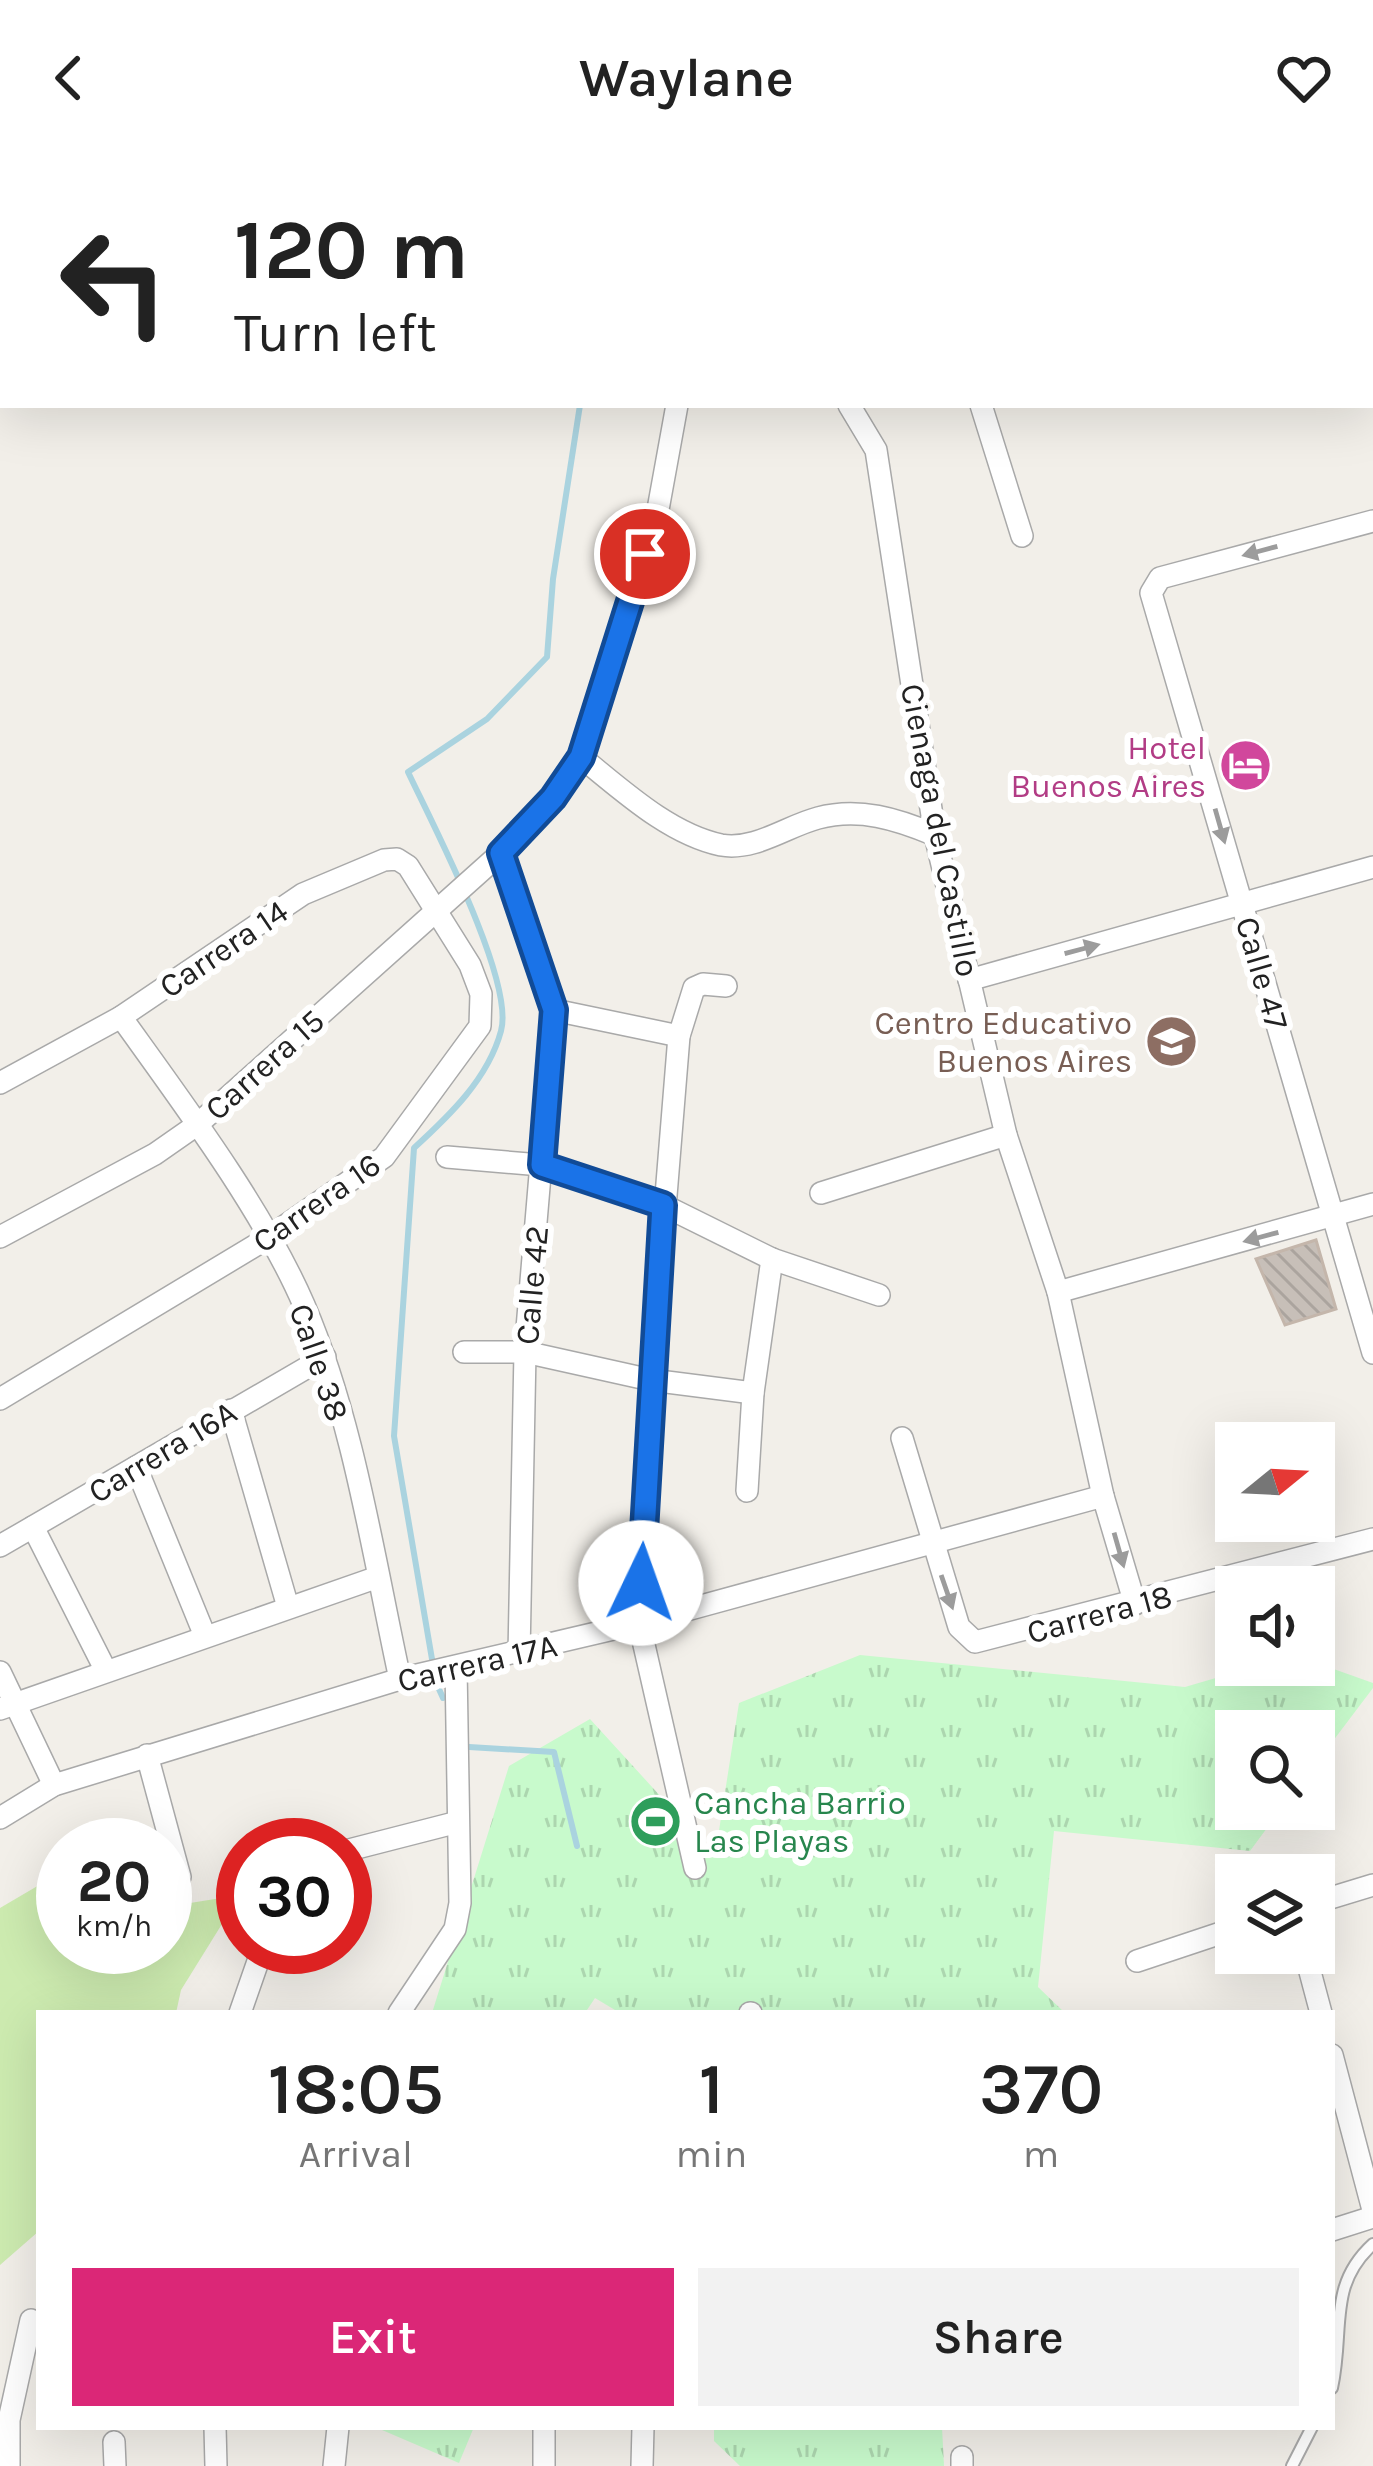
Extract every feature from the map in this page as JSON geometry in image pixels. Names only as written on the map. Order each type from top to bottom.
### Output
[{"type":"street","points":[[501,853],[553,798],[581,757],[657,515],[676,408]]},
{"type":"street","name":"Cienaga del Castillo","points":[[852,408],[875,450],[935,835],[969,980],[1006,1135],[1058,1292],[1103,1496],[1135,1604]]},
{"type":"street","points":[[982,408],[1022,536]]},
{"type":"street","name":"Calle 47","points":[[1373,521],[1160,578],[1151,593],[1373,1353]]},
{"type":"street","points":[[581,757],[646,808],[684,831],[724,846],[758,842],[842,814],[892,818],[935,835]]},
{"type":"street","name":"Carrera 15","points":[[0,1238],[198,1124],[501,853]]},
{"type":"street","name":"Calle 42","points":[[501,853],[554,1010],[525,1352],[519,1654]]},
{"type":"street","name":"Carrera 14","points":[[0,1084],[121,1017],[303,895],[383,860],[397,859],[409,866],[443,901]]},
{"type":"street","points":[[969,980],[1373,867]]},
{"type":"street","name":"Carrera 16","points":[[0,1399],[266,1239],[384,1157],[480,1026],[476,980],[443,901]]},
{"type":"street","points":[[695,1868],[639,1623],[651,1381],[679,1036],[694,988],[726,986]]},
{"type":"street","points":[[554,1010],[679,1036]]},
{"type":"street","name":"Calle 38","points":[[121,1017],[198,1124],[302,1300],[325,1357],[378,1577],[431,1672],[458,1822],[460,1903],[454,1929],[401,2010]]},
{"type":"street","points":[[821,1192],[1006,1135]]},
{"type":"street","points":[[447,1157],[542,1165],[663,1205],[772,1259],[879,1295]]},
{"type":"street","points":[[1058,1292],[1373,1204]]},
{"type":"street","points":[[747,1491],[753,1393],[772,1259]]},
{"type":"street","points":[[464,1352],[525,1352],[651,1381],[753,1393]]},
{"type":"street","name":"Carrera 16A","points":[[0,1546],[325,1357]]},
{"type":"street","points":[[231,1410],[289,1607]]},
{"type":"street","points":[[902,1438],[932,1546]]},
{"type":"street","points":[[136,1467],[205,1636]]},
{"type":"street","name":"Carrera 17A","points":[[0,1818],[54,1785],[431,1672],[639,1623],[1103,1496]]},
{"type":"street","points":[[33,1527],[106,1671]]},
{"type":"street","name":"Carrera 18","points":[[932,1546],[965,1637],[986,1642],[1373,1539]]},
{"type":"street","points":[[8,1706],[378,1577]]},
{"type":"street","points":[[0,1672],[8,1706],[54,1785]]},
{"type":"street","points":[[147,1755],[164,1818]]},
{"type":"street","points":[[372,1844],[458,1822]]},
{"type":"street","points":[[1335,1897],[1373,1885]]},
{"type":"street","points":[[1137,1961],[1215,1935]]},
{"type":"street","points":[[241,2010],[254,1974]]},
{"type":"street","points":[[1311,1974],[1320,2010]]},
{"type":"street","points":[[1335,2066],[1373,2213],[1335,2229]]},
{"type":"street","points":[[9,2466],[9,2420],[32,2320]]},
{"type":"street","points":[[214,2430],[216,2466]]},
{"type":"street","points":[[334,2466],[338,2430]]},
{"type":"street","points":[[544,2430],[544,2466]]},
{"type":"street","points":[[642,2466],[643,2430]]},
{"type":"street","points":[[114,2442],[116,2466]]},
{"type":"lane","points":[[1335,2374],[1342,2343],[1341,2286],[1348,2266],[1373,2244]]},
{"type":"lane","points":[[1292,2466],[1310,2430]]},
{"type":"green space","points":[[860,1655],[1185,1687],[1215,1678],[1215,1686],[1335,1686],[1335,1669],[1373,1683],[1335,1738],[1335,1710],[1215,1710],[1215,1830],[1266,1830],[1250,1851],[1054,1831],[1038,1987],[1062,2010],[615,2010],[595,1998],[587,2010],[433,2010],[509,1766],[590,1719],[715,1856],[739,1703]]},
{"type":"green space","points":[[36,1887],[36,1974],[191,1974],[177,2010],[36,2010],[36,2234],[0,2265],[0,1908]]},
{"type":"green space","points":[[216,1899],[216,1934],[192,1972],[192,1903]]},
{"type":"green space","points":[[382,2430],[473,2430],[459,2463]]},
{"type":"green space","points":[[714,2430],[942,2430],[944,2466],[740,2466],[714,2441]]},
{"type":"building","points":[[1316,1240],[1336,1309],[1285,1325],[1256,1259]]},
{"type":"waterway","points":[[433,1665],[394,1436],[414,1148],[477,1081],[501,1031],[502,1008],[469,902],[408,772],[487,719],[547,657],[553,579],[580,408]]},
{"type":"waterway","points":[[434,1678],[443,1698]]},
{"type":"waterway","points":[[469,1747],[554,1752],[577,1846]]},
{"type":"place","name":"Hotel Buenos Aires","points":[[1245,766]]},
{"type":"place","name":"Centro Educativo Buenos Aires","points":[[1171,1041]]},
{"type":"place","name":"Cancha Barrio Las Playas","points":[[655,1821]]},
{"type":"route","points":[[641,1583],[663,1205],[542,1165],[554,1010],[501,853],[553,798],[581,757],[645,554]]}]
